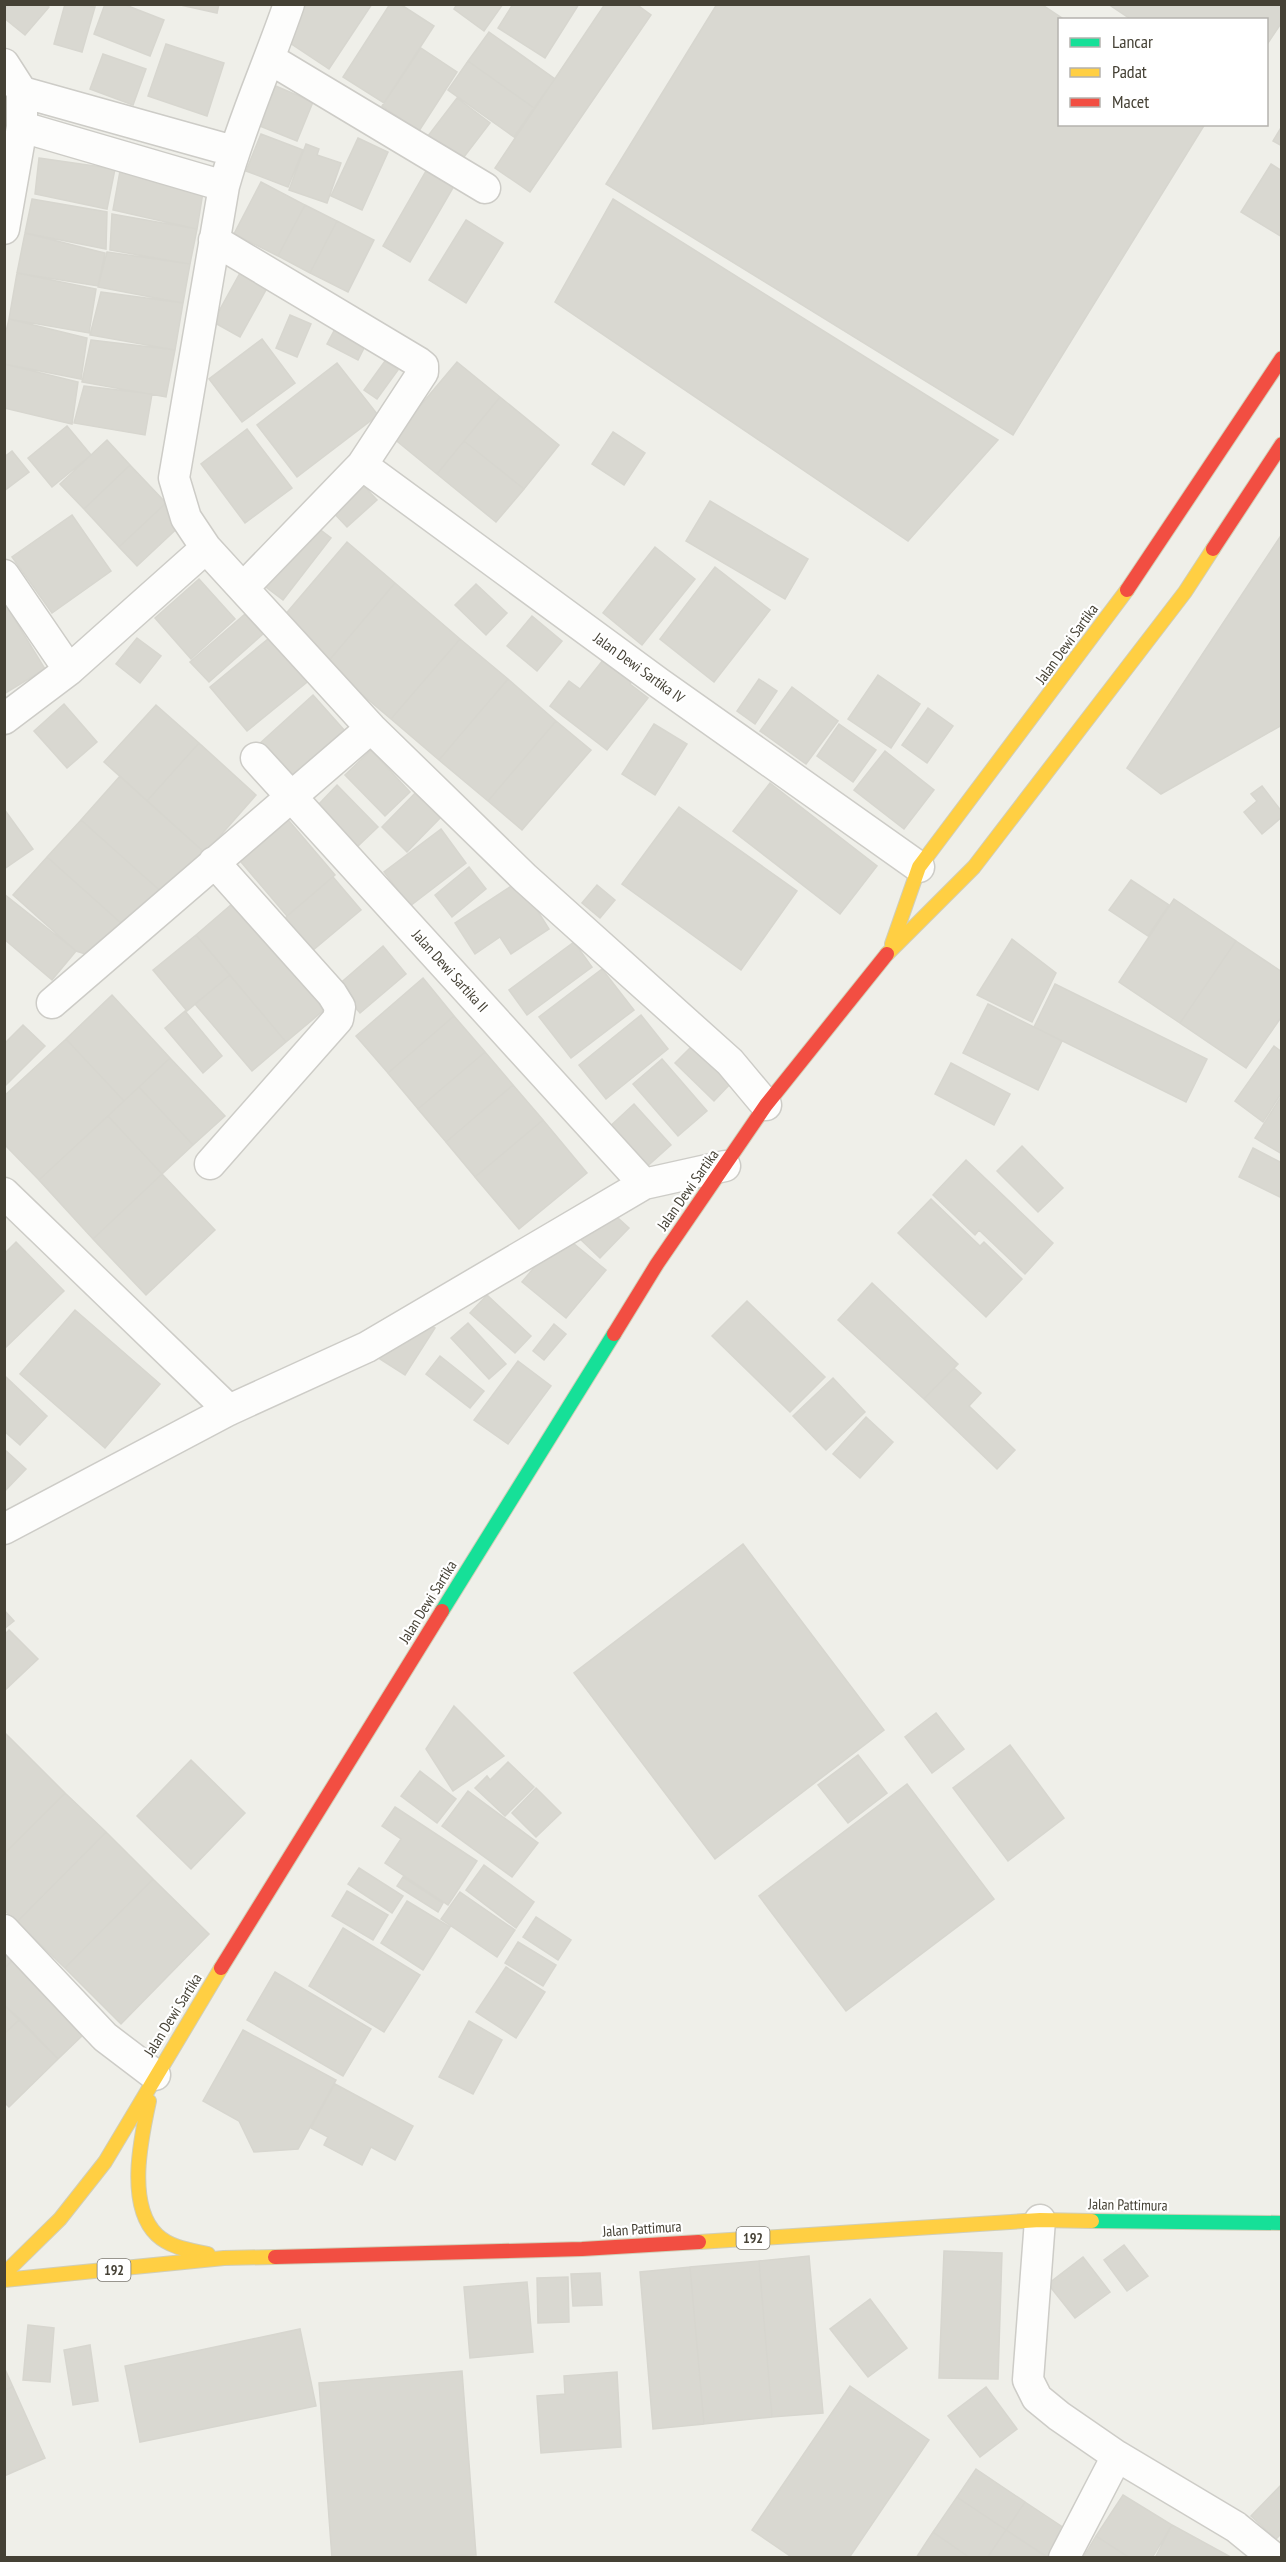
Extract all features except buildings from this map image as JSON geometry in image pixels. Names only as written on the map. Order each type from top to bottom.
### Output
[{"type":"main road","name":"Jalan Dewi Sartika","points":[[889,951],[919,867],[1150,569],[1281,358]]},
{"type":"main road","name":"Jalan Dewi Sartika","points":[[4,2274],[60,2219],[105,2162],[155,2075],[657,1264],[766,1105],[889,951],[974,867],[1180,589],[1281,444]]},
{"type":"main road","points":[[155,2075],[141,2138],[137,2181],[144,2211],[154,2233],[171,2245],[224,2258]]},
{"type":"main road","name":"Jalan Pattimura","points":[[4,2280],[224,2258],[582,2249],[1040,2220],[1281,2223]]},
{"type":"street","points":[[289,4],[270,59],[233,151],[224,186],[174,478],[186,518],[206,548],[371,728],[525,878],[730,1062],[766,1105]]},
{"type":"street","points":[[270,59],[485,188]]},
{"type":"street","points":[[4,64],[22,92],[22,127],[4,229]]},
{"type":"street","points":[[22,92],[233,151]]},
{"type":"street","points":[[22,127],[224,186]]},
{"type":"street","points":[[214,240],[423,366],[423,372],[362,465],[244,587]]},
{"type":"street","name":"Jalan Dewi Sartika IV","points":[[362,465],[660,683],[919,867]]},
{"type":"street","points":[[4,718],[69,670],[206,548]]},
{"type":"street","points":[[4,575],[69,670]]},
{"type":"street","points":[[52,1003],[371,728]]},
{"type":"street","name":"Jalan Dewi Sartika II","points":[[256,758],[644,1184]]},
{"type":"street","points":[[210,1164],[338,1019],[340,1007],[332,994],[214,862]]},
{"type":"street","points":[[10,1517],[229,1410],[367,1347],[644,1184],[726,1166]]},
{"type":"street","points":[[4,1193],[229,1410]]},
{"type":"street","points":[[4,1929],[105,2037],[155,2075]]},
{"type":"street","points":[[1040,2220],[1028,2380],[1037,2398],[1117,2456],[1236,2527],[1274,2558]]},
{"type":"street","points":[[1064,2558],[1117,2456]]},
{"type":"traffic: fast","points":[[442,1611],[614,1334]]},
{"type":"traffic: fast","points":[[1092,2221],[1282,2223]]},
{"type":"traffic: slow","points":[[887,954],[974,867],[1185,592],[1213,549]]},
{"type":"traffic: slow","points":[[892,944],[919,867],[1127,590]]},
{"type":"traffic: slow","points":[[4,2274],[60,2219],[105,2162],[221,1968]]},
{"type":"traffic: slow","points":[[149,2101],[138,2171],[142,2207],[147,2222],[157,2235],[168,2243],[208,2254]]},
{"type":"traffic: slow","points":[[699,2242],[1040,2220],[1092,2221]]},
{"type":"traffic: slow","points":[[4,2280],[224,2258],[275,2257]]},
{"type":"traffic: jam","points":[[1127,590],[1282,358]]},
{"type":"traffic: jam","points":[[1213,549],[1282,444]]},
{"type":"traffic: jam","points":[[614,1334],[657,1264],[766,1105],[887,954]]},
{"type":"traffic: jam","points":[[221,1968],[442,1611]]},
{"type":"traffic: jam","points":[[275,2257],[582,2249],[699,2242]]}]
